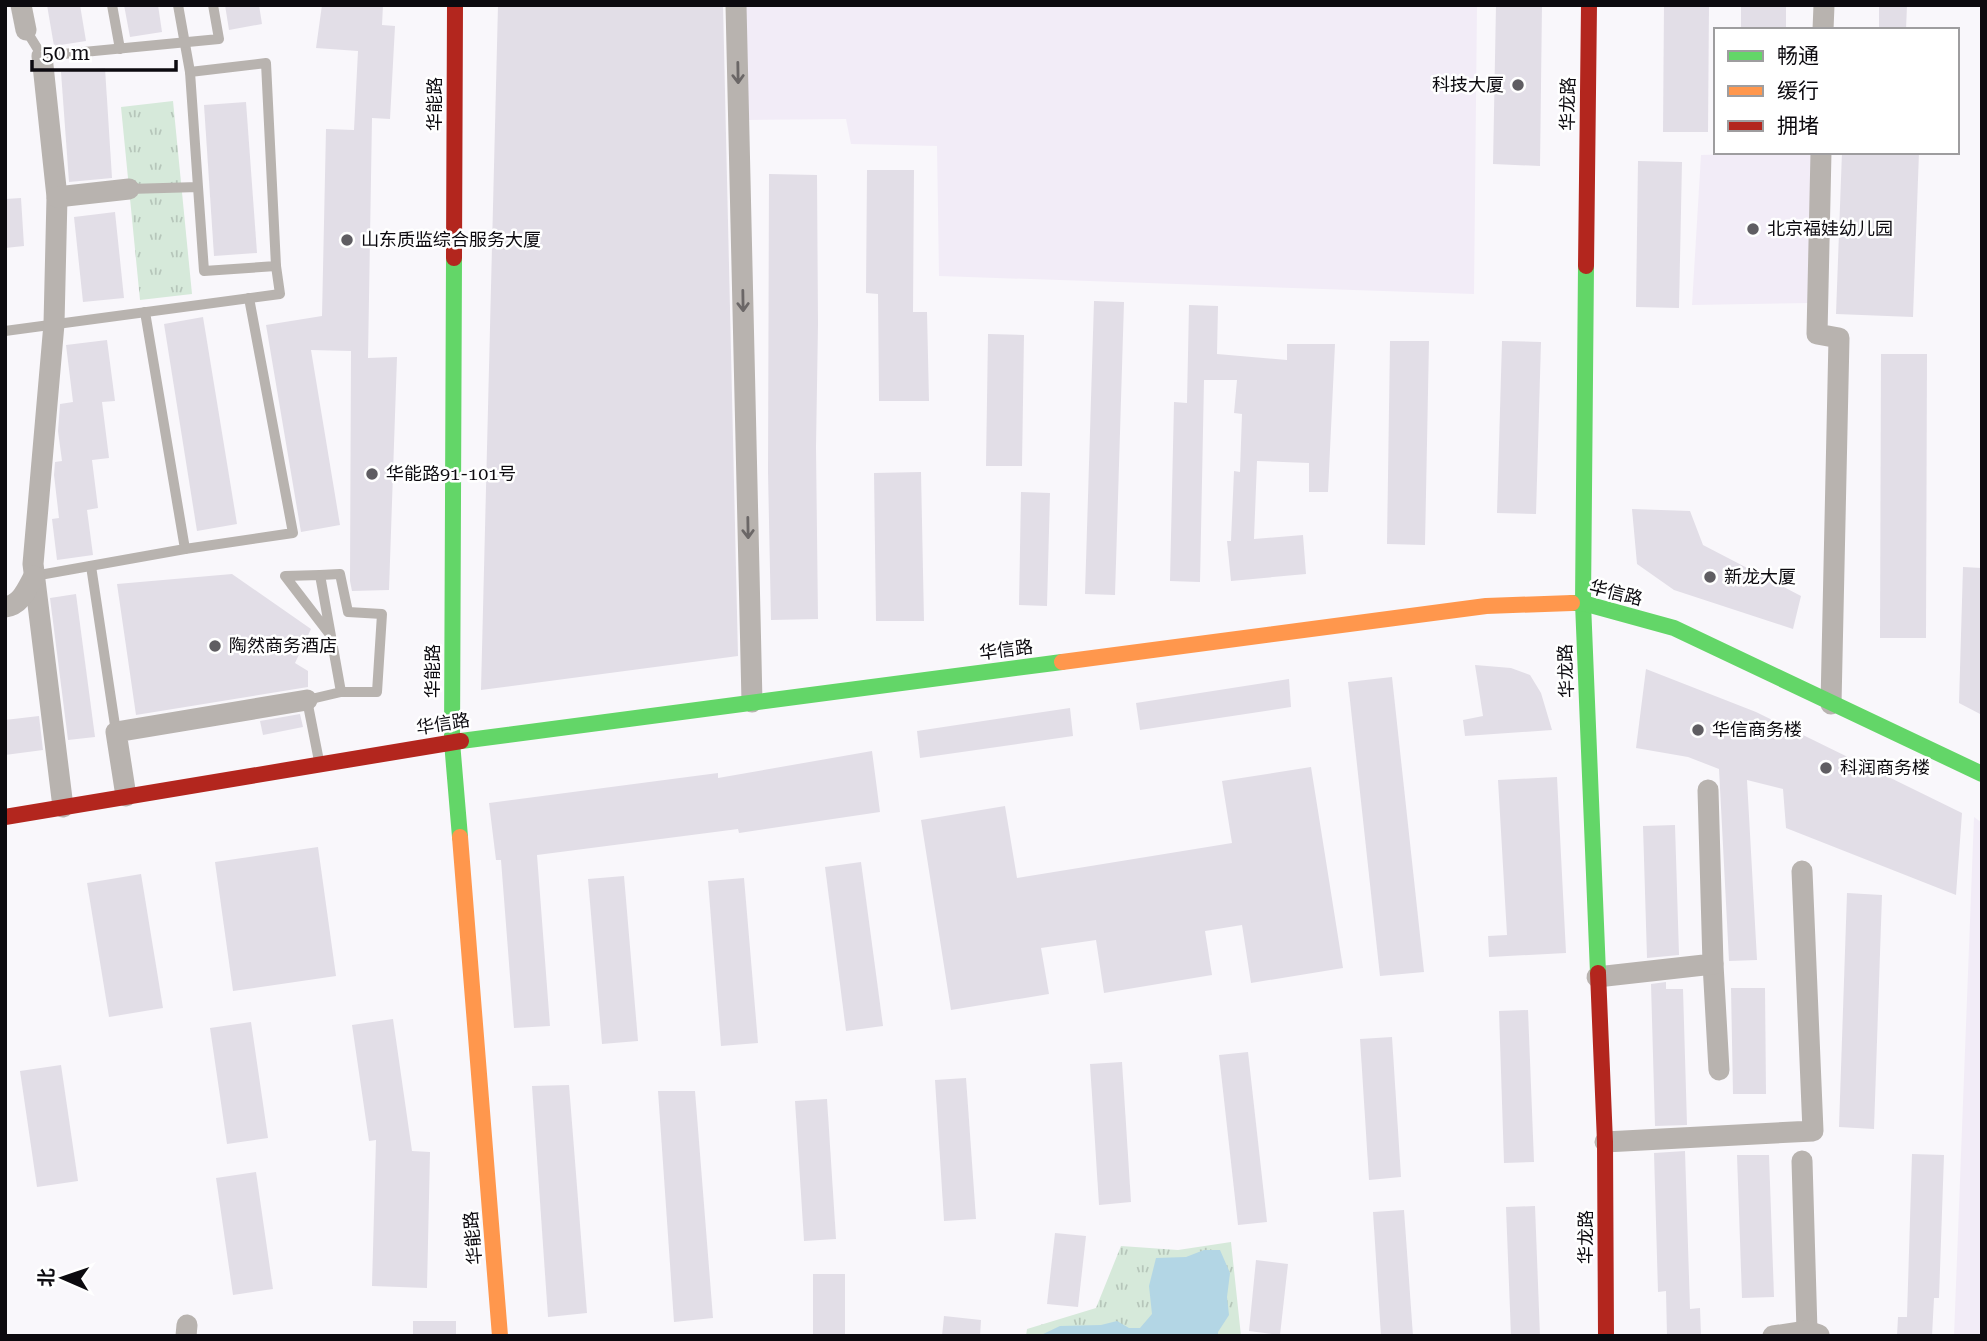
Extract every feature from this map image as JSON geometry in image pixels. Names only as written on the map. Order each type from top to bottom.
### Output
[{"type":"main road","name":"华能路","points":[[455,5],[452,741],[500,1336]]},
{"type":"main road","name":"华龙路","points":[[1589,5],[1583,603],[1605,1142],[1606,1336]]},
{"type":"main road","name":"华信路","points":[[5,817],[452,741],[1486,606],[1583,603],[1674,628],[1982,774]]},
{"type":"street","points":[[21,5],[26,30]]},
{"type":"street","points":[[737,5],[752,702]]},
{"type":"street","points":[[1824,5],[1824,28]]},
{"type":"street","points":[[42,56],[57,197],[54,324],[33,564],[63,807]]},
{"type":"street","points":[[1821,154],[1817,334],[1839,338],[1831,704]]},
{"type":"street","points":[[57,197],[129,189]]},
{"type":"street","points":[[5,607],[11,607],[21,599],[34,576]]},
{"type":"street","points":[[126,796],[116,732],[307,700]]},
{"type":"street","points":[[1708,790],[1719,1070]]},
{"type":"street","points":[[1605,1142],[1813,1131],[1802,871]]},
{"type":"street","points":[[1597,977],[1713,964]]},
{"type":"street","points":[[1773,1336],[1813,1334],[1802,1161]]},
{"type":"lane","points":[[112,5],[120,49]]},
{"type":"lane","points":[[178,5],[190,72],[204,271],[276,266]]},
{"type":"lane","points":[[26,30],[42,56],[219,38],[214,5]]},
{"type":"lane","points":[[5,331],[280,294],[276,266],[266,63],[190,72]]},
{"type":"lane","points":[[129,189],[198,187]]},
{"type":"lane","points":[[34,576],[293,533],[249,298]]},
{"type":"lane","points":[[145,313],[185,549]]},
{"type":"lane","points":[[91,566],[116,732]]},
{"type":"lane","points":[[320,764],[307,700],[341,692],[377,692],[382,614],[348,612],[340,574],[285,576],[331,636]]},
{"type":"lane","points":[[320,575],[341,692]]},
{"type":"shaded area","points":[[745,5],[1477,5],[1474,294],[939,276],[937,146],[851,144],[846,119],[747,120]]},
{"type":"shaded area","name":"北京福娃幼儿园","points":[[1811,154],[1809,303],[1692,305],[1701,155]]},
{"type":"shaded area","points":[[1974,817],[1982,823],[1982,1336],[1954,1336]]},
{"type":"green space","points":[[173,101],[192,294],[140,300],[121,107]]},
{"type":"green space","points":[[1231,1242],[1241,1336],[1026,1336],[1027,1329],[1096,1308],[1121,1246],[1178,1250]]},
{"type":"water","points":[[1204,1250],[1220,1250],[1230,1273],[1227,1297],[1229,1315],[1218,1336],[1039,1336],[1060,1326],[1101,1325],[1117,1321],[1129,1328],[1140,1328],[1152,1314],[1149,1286],[1156,1258],[1186,1257]]},
{"type":"building","points":[[47,5],[80,5],[86,41],[54,46]]},
{"type":"building","points":[[124,5],[158,5],[162,32],[130,37]]},
{"type":"building","points":[[225,5],[259,5],[262,24],[229,30]]},
{"type":"building","points":[[322,5],[383,5],[382,25],[395,26],[390,119],[372,118],[368,358],[397,357],[389,590],[352,591],[350,581],[351,351],[311,350],[340,525],[301,532],[266,325],[322,316],[326,129],[354,130],[358,51],[316,48]]},
{"type":"building","points":[[498,5],[723,5],[738,656],[481,690]]},
{"type":"building","name":"科技大厦","points":[[1496,5],[1542,5],[1540,166],[1493,164]]},
{"type":"building","points":[[1664,5],[1709,5],[1708,132],[1663,132]]},
{"type":"building","points":[[1741,5],[1786,5],[1786,28],[1741,28]]},
{"type":"building","points":[[1879,5],[1907,5],[1906,28],[1879,28]]},
{"type":"building","points":[[105,68],[112,178],[69,182],[61,72]]},
{"type":"building","points":[[246,102],[257,253],[214,256],[204,105]]},
{"type":"building","points":[[1842,154],[1919,154],[1913,317],[1836,314]]},
{"type":"building","points":[[1638,161],[1682,162],[1679,308],[1636,307]]},
{"type":"building","points":[[867,170],[914,170],[913,312],[927,312],[929,401],[879,401],[878,294],[866,293]]},
{"type":"building","points":[[769,174],[817,175],[818,619],[771,620],[768,472]]},
{"type":"building","points":[[21,198],[24,246],[5,248],[5,199]]},
{"type":"building","points":[[115,212],[124,298],[83,302],[74,217]]},
{"type":"building","points":[[1094,301],[1124,302],[1115,595],[1085,594]]},
{"type":"building","points":[[1189,305],[1218,306],[1217,354],[1287,360],[1287,344],[1335,344],[1328,492],[1309,492],[1309,463],[1257,461],[1254,539],[1303,535],[1306,574],[1231,581],[1227,541],[1231,541],[1234,471],[1240,472],[1242,414],[1234,413],[1237,380],[1204,380],[1200,582],[1170,581],[1174,402],[1187,403]]},
{"type":"building","points":[[203,317],[237,524],[197,531],[164,324]]},
{"type":"building","points":[[988,334],[1024,335],[1022,466],[986,466]]},
{"type":"building","points":[[107,340],[115,401],[102,402],[109,458],[92,460],[98,508],[87,510],[93,555],[57,560],[52,519],[59,518],[54,475],[55,462],[62,461],[58,431],[60,404],[73,402],[66,345]]},
{"type":"building","points":[[1390,341],[1429,341],[1425,545],[1387,544]]},
{"type":"building","points":[[1502,341],[1541,342],[1536,514],[1497,513]]},
{"type":"building","points":[[1881,354],[1927,354],[1926,638],[1880,638]]},
{"type":"building","points":[[921,472],[924,621],[876,621],[874,473]]},
{"type":"building","points":[[1021,492],[1050,493],[1047,606],[1019,605]]},
{"type":"building","name":"新龙大厦","points":[[1632,509],[1690,511],[1703,545],[1801,596],[1793,629],[1674,590],[1637,564]]},
{"type":"building","points":[[1963,567],[1982,568],[1982,715],[1959,703]]},
{"type":"building","name":"陶然商务酒店","points":[[232,574],[311,629],[295,663],[308,671],[308,687],[136,715],[117,584]]},
{"type":"building","points":[[76,594],[95,737],[68,740],[50,598]]},
{"type":"building","points":[[1475,665],[1511,668],[1530,675],[1541,693],[1552,730],[1465,736],[1463,720],[1483,716]]},
{"type":"building","points":[[1646,669],[1756,712],[1962,813],[1956,895],[1786,828],[1783,789],[1747,780],[1757,960],[1729,961],[1719,769],[1688,757],[1636,748]]},
{"type":"building","points":[[1392,677],[1424,972],[1380,976],[1348,682]]},
{"type":"building","points":[[1289,679],[1291,707],[1140,730],[1136,703]]},
{"type":"building","points":[[1070,708],[1073,736],[920,758],[917,731]]},
{"type":"building","points":[[300,714],[303,727],[263,735],[260,721]]},
{"type":"building","points":[[39,716],[43,750],[5,755],[5,720]]},
{"type":"building","points":[[872,751],[880,812],[739,833],[738,829],[537,855],[550,1026],[514,1028],[501,860],[496,860],[489,803],[718,773],[718,778]]},
{"type":"building","points":[[1311,767],[1343,968],[1251,983],[1242,925],[1205,931],[1212,975],[1104,993],[1096,940],[1041,948],[1049,994],[951,1010],[921,820],[1005,806],[1017,878],[1232,843],[1222,781]]},
{"type":"building","points":[[1557,777],[1566,953],[1489,957],[1488,936],[1507,935],[1498,780]]},
{"type":"building","points":[[1675,825],[1679,955],[1647,958],[1643,826]]},
{"type":"building","points":[[318,847],[336,976],[233,991],[215,862]]},
{"type":"building","points":[[861,862],[883,1026],[846,1031],[825,867]]},
{"type":"building","points":[[141,874],[163,1008],[109,1017],[87,883]]},
{"type":"building","points":[[624,876],[638,1041],[602,1044],[588,879]]},
{"type":"building","points":[[744,878],[758,1043],[721,1046],[708,881]]},
{"type":"building","points":[[1847,893],[1882,895],[1874,1129],[1839,1127]]},
{"type":"building","points":[[1666,982],[1666,989],[1683,989],[1687,1125],[1655,1126],[1651,984]]},
{"type":"building","points":[[1731,988],[1765,988],[1766,1094],[1733,1094]]},
{"type":"building","points":[[1528,1010],[1534,1162],[1504,1163],[1499,1011]]},
{"type":"building","points":[[393,1019],[412,1151],[430,1152],[427,1288],[372,1286],[376,1140],[369,1141],[352,1025]]},
{"type":"building","points":[[251,1022],[268,1138],[227,1144],[210,1028]]},
{"type":"building","points":[[1392,1037],[1401,1177],[1369,1180],[1360,1039]]},
{"type":"building","points":[[1248,1052],[1267,1222],[1238,1225],[1219,1055]]},
{"type":"building","points":[[1122,1062],[1131,1202],[1099,1205],[1090,1064]]},
{"type":"building","points":[[61,1065],[78,1181],[37,1187],[20,1071]]},
{"type":"building","points":[[966,1078],[976,1219],[944,1221],[935,1080]]},
{"type":"building","points":[[569,1085],[587,1313],[548,1317],[532,1086]]},
{"type":"building","points":[[658,1091],[695,1091],[713,1318],[674,1322]]},
{"type":"building","points":[[827,1099],[836,1239],[804,1241],[795,1101]]},
{"type":"building","points":[[1685,1151],[1690,1309],[1700,1308],[1701,1336],[1667,1336],[1666,1291],[1658,1292],[1654,1153]]},
{"type":"building","points":[[1912,1154],[1944,1155],[1939,1298],[1934,1298],[1932,1336],[1897,1336],[1898,1317],[1907,1317]]},
{"type":"building","points":[[1737,1155],[1769,1155],[1774,1297],[1742,1298]]},
{"type":"building","points":[[256,1172],[273,1289],[233,1295],[216,1178]]},
{"type":"building","points":[[1535,1206],[1540,1336],[1511,1336],[1506,1207]]},
{"type":"building","points":[[1404,1210],[1413,1336],[1381,1336],[1373,1212]]},
{"type":"building","points":[[1055,1233],[1086,1236],[1078,1307],[1047,1304]]},
{"type":"building","points":[[1256,1260],[1288,1264],[1280,1335],[1249,1331]]},
{"type":"building","points":[[813,1274],[845,1274],[845,1336],[813,1336]]},
{"type":"building","points":[[944,1316],[981,1320],[980,1336],[942,1336]]},
{"type":"building","points":[[413,1321],[456,1321],[456,1336],[413,1336]]},
{"type":"traffic: fast","points":[[454,258],[452,742],[460,837]]},
{"type":"traffic: fast","points":[[1586,266],[1583,603],[1598,973]]},
{"type":"traffic: fast","points":[[1572,603],[1583,603],[1674,628],[1982,774]]},
{"type":"traffic: fast","points":[[461,741],[1062,662]]},
{"type":"traffic: slow","points":[[1062,662],[1486,606],[1572,603]]},
{"type":"traffic: slow","points":[[460,837],[500,1336]]},
{"type":"traffic: jam","points":[[454,258],[455,5]]},
{"type":"traffic: jam","points":[[1586,266],[1589,5]]},
{"type":"traffic: jam","points":[[5,817],[461,741]]},
{"type":"traffic: jam","points":[[1598,973],[1605,1142],[1606,1336]]},
{"type":"place","name":"科技大厦","points":[[1518,85]]},
{"type":"place","name":"北京福娃幼儿园","points":[[1753,229]]},
{"type":"place","name":"山东质监综合服务大厦","points":[[347,240]]},
{"type":"place","name":"华能路91-101号","points":[[372,474]]},
{"type":"place","name":"新龙大厦","points":[[1710,577]]},
{"type":"place","name":"陶然商务酒店","points":[[215,646]]},
{"type":"place","name":"华信商务楼","points":[[1698,730]]},
{"type":"place","name":"科润商务楼","points":[[1826,768]]}]
